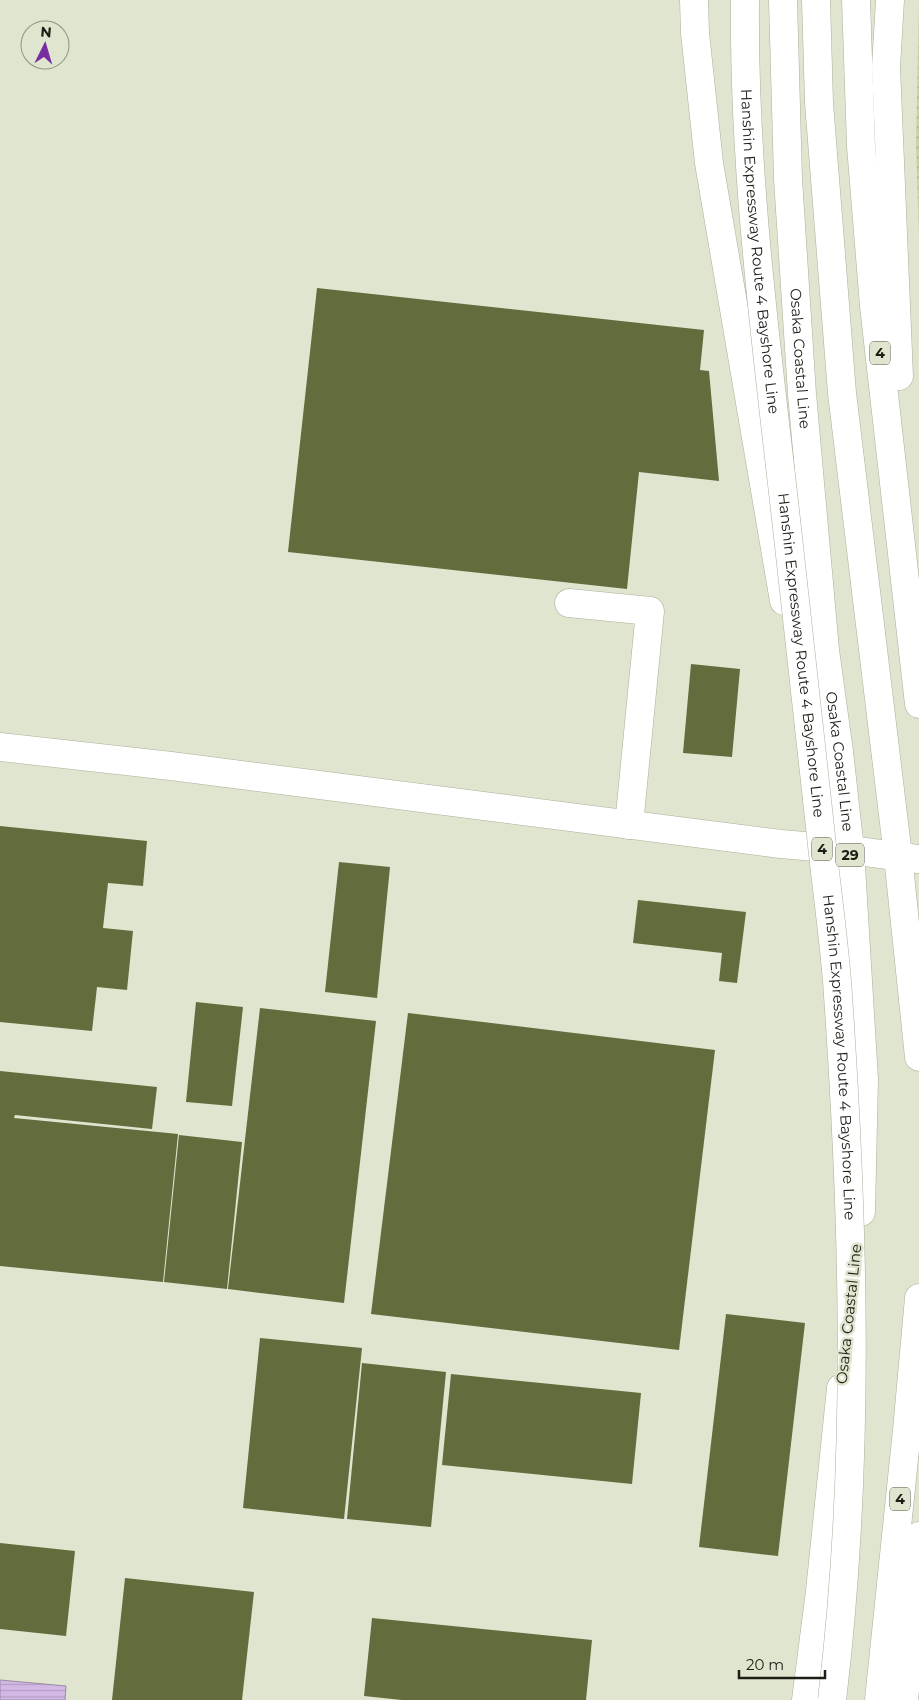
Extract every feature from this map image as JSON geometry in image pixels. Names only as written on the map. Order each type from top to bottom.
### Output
[{"type":"main road","points":[[694,0],[700,91],[710,173],[813,764]]},
{"type":"main road","name":"Hanshin Expressway Route 4 Bayshore Line","points":[[745,0],[744,35],[749,156],[759,276],[836,977],[848,1178],[853,1362],[849,1501],[832,1700]]},
{"type":"main road","name":"4","points":[[856,0],[862,156],[874,306],[919,704]]},
{"type":"main road","points":[[890,0],[886,67],[904,489],[904,568]]},
{"type":"main road","name":"Osaka Coastal Line","points":[[783,4],[788,188],[802,394],[825,650],[850,850],[864,1079],[861,1210],[820,1591],[806,1700]]},
{"type":"main road","points":[[816,5],[819,102],[842,393],[908,857],[919,1057]]},
{"type":"main road","points":[[568,603],[650,611],[629,824]]},
{"type":"main road","points":[[0,747],[171,766],[781,844],[908,857]]},
{"type":"main road","name":"4","points":[[879,1700],[908,1430],[919,1298]]},
{"type":"main road","points":[[904,1700],[919,1536]]},
{"type":"green space","points":[[919,2],[919,237],[916,145]]},
{"type":"shaded area","points":[[0,1680],[66,1686],[65,1700],[0,1700]]},
{"type":"building","points":[[317,288],[704,330],[700,370],[709,371],[719,481],[639,472],[627,589],[288,552]]},
{"type":"building","points":[[691,664],[740,669],[732,757],[683,753]]},
{"type":"building","points":[[0,826],[147,841],[143,886],[108,883],[103,928],[133,931],[127,990],[97,987],[92,1031],[0,1022]]},
{"type":"building","points":[[339,862],[390,867],[377,998],[325,992]]},
{"type":"building","points":[[638,900],[746,912],[737,983],[719,981],[722,953],[633,943]]},
{"type":"building","points":[[196,1002],[243,1007],[232,1106],[186,1102]]},
{"type":"building","points":[[260,1008],[376,1021],[344,1303],[228,1289]]},
{"type":"building","points":[[408,1013],[715,1050],[679,1350],[371,1314]]},
{"type":"building","points":[[0,1071],[157,1087],[152,1129],[15,1115],[14,1118],[178,1134],[163,1282],[0,1266]]},
{"type":"building","points":[[179,1135],[242,1142],[227,1289],[164,1282]]},
{"type":"building","points":[[726,1314],[805,1323],[778,1556],[699,1547]]},
{"type":"building","points":[[260,1338],[362,1348],[344,1519],[243,1508]]},
{"type":"building","points":[[362,1363],[446,1372],[431,1527],[347,1519]]},
{"type":"building","points":[[451,1374],[641,1393],[632,1484],[442,1465]]},
{"type":"building","points":[[0,1543],[75,1551],[66,1636],[0,1629]]},
{"type":"building","points":[[125,1578],[254,1592],[242,1700],[112,1700]]},
{"type":"building","points":[[372,1618],[592,1640],[586,1700],[402,1700],[364,1696]]}]
